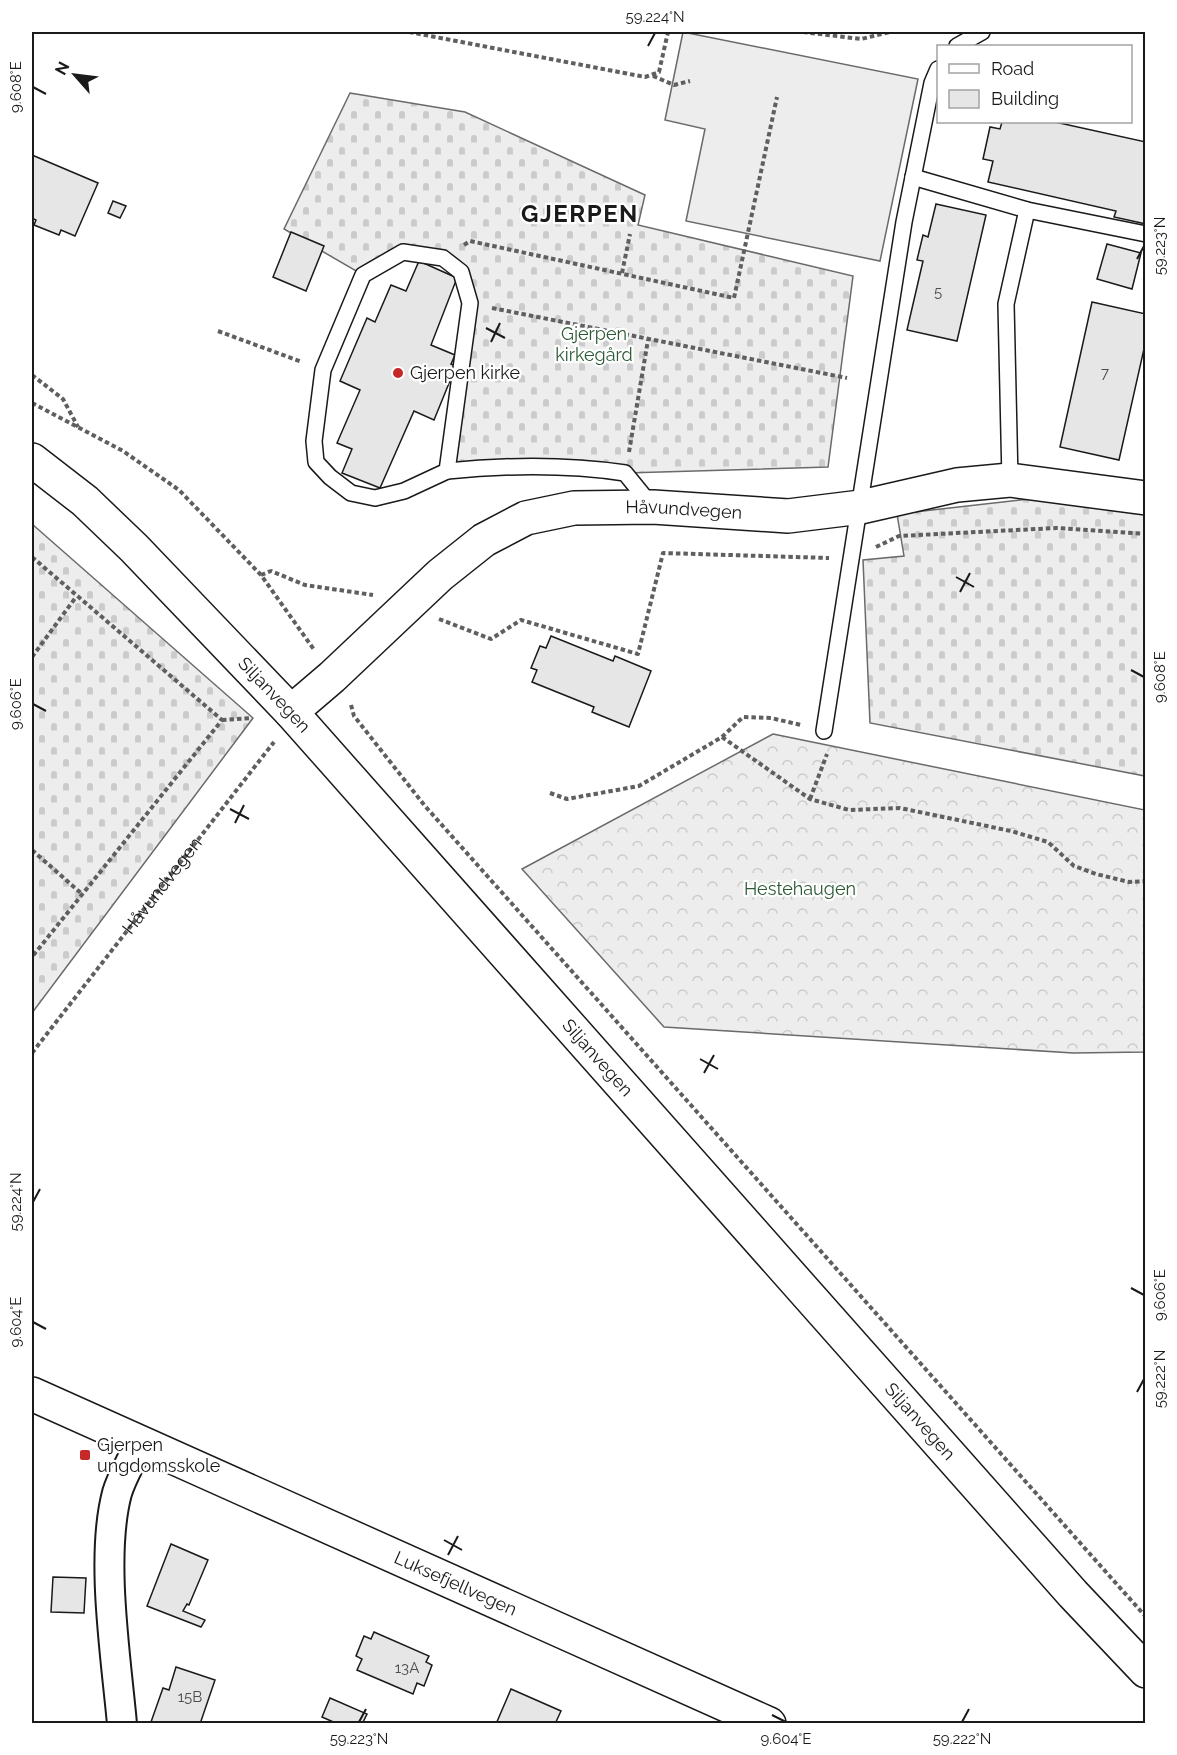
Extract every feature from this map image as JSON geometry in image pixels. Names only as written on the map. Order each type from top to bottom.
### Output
[{"type":"main road","name":"Siljanvegen","points":[[32,460],[85,501],[134,548],[291,712],[1041,1558],[1146,1671]]},
{"type":"main road","name":"Håvundvegen","points":[[291,712],[332,677],[405,605],[484,540],[526,518],[574,508],[653,507],[788,516],[861,507],[957,485],[1010,480],[1146,498]]},
{"type":"main road","name":"Luksefjellvegen","points":[[32,1394],[769,1724]]},
{"type":"street","points":[[122,1724],[111,1597],[112,1529],[118,1490],[140,1442]]},
{"type":"lane","points":[[959,45],[982,32]]},
{"type":"lane","points":[[824,731],[850,559],[861,507],[914,177],[933,83],[937,74]]},
{"type":"lane","points":[[914,177],[1027,210],[1146,234]]},
{"type":"lane","points":[[1010,480],[1006,304],[1027,210]]},
{"type":"lane","points":[[447,471],[470,303],[461,272],[443,258],[403,252],[363,275],[323,370],[314,441],[316,462],[330,477],[351,493],[375,498],[404,491],[447,471],[505,465],[585,467],[626,473],[653,507]]},
{"type":"path","points":[[409,32],[645,77],[659,72],[668,32]]},
{"type":"path","points":[[802,32],[861,39],[890,32]]},
{"type":"path","points":[[652,76],[674,85],[690,81]]},
{"type":"path","points":[[443,258],[470,241],[734,298],[777,97]]},
{"type":"path","points":[[622,273],[630,234]]},
{"type":"path","points":[[470,303],[848,378]]},
{"type":"path","points":[[218,331],[323,370]]},
{"type":"path","points":[[626,473],[648,340]]},
{"type":"path","points":[[32,375],[63,399],[79,428]]},
{"type":"path","points":[[32,403],[123,451],[179,490],[261,575],[319,656]]},
{"type":"path","points":[[261,575],[271,571],[305,585],[390,597],[491,639],[520,620],[638,654],[663,553],[850,559],[899,536],[1056,528],[1146,534]]},
{"type":"path","points":[[32,557],[222,720],[253,718],[260,726]]},
{"type":"path","points":[[32,657],[76,597]]},
{"type":"path","points":[[349,699],[354,716],[425,806],[1146,1617]]},
{"type":"path","points":[[550,793],[567,799],[639,786],[722,737],[742,717],[771,718],[824,731],[831,744],[810,799]]},
{"type":"path","points":[[32,957],[222,720]]},
{"type":"path","points":[[266,734],[280,748]]},
{"type":"path","points":[[722,737],[810,799],[849,810],[900,808],[1011,831],[1048,843],[1074,866],[1129,882],[1146,881]]},
{"type":"path","name":"Håvundvegen","points":[[32,1053],[273,742]]},
{"type":"path","points":[[32,850],[82,894]]},
{"type":"green space","name":"Gjerpen kirkegård","points":[[350,93],[465,112],[645,195],[638,225],[853,276],[828,467],[626,473],[447,471],[470,303],[443,258],[403,252],[363,275],[284,229]]},
{"type":"green space","points":[[1046,497],[1145,514],[1145,776],[870,723],[863,560],[904,556],[897,514]]},
{"type":"green space","points":[[32,524],[253,718],[32,1013]]},
{"type":"green space","name":"Hestehaugen","points":[[773,734],[1145,810],[1145,1052],[1073,1053],[664,1027],[522,869]]},
{"type":"shaded area","points":[[683,32],[918,79],[880,261],[686,221],[705,129],[665,120]]},
{"type":"building","points":[[1002,123],[1060,123],[1146,142],[1146,224],[1114,217],[1116,211],[988,182],[993,161],[983,159],[990,127],[1000,129]]},
{"type":"building","points":[[32,155],[98,183],[75,236],[61,230],[59,235],[34,225],[36,220],[32,218]]},
{"type":"building","points":[[113,201],[126,206],[120,218],[108,213]]},
{"type":"building","points":[[936,204],[986,215],[957,341],[907,330],[923,261],[917,260],[923,235],[928,237]]},
{"type":"building","points":[[291,232],[324,246],[306,291],[273,277]]},
{"type":"building","points":[[1107,244],[1141,253],[1132,289],[1097,279]]},
{"type":"building","name":"Gjerpen kirke","points":[[419,261],[457,278],[431,345],[455,355],[451,364],[456,366],[434,420],[414,411],[380,488],[342,473],[352,449],[337,443],[360,390],[340,381],[367,318],[375,322],[391,285],[406,291]]},
{"type":"building","points":[[1092,302],[1146,314],[1146,340],[1119,460],[1060,447]]},
{"type":"building","points":[[551,636],[613,661],[615,656],[651,671],[629,727],[592,712],[594,707],[532,682],[537,670],[531,668],[540,646],[546,648]]},
{"type":"building","points":[[171,1544],[208,1560],[189,1605],[187,1604],[183,1611],[205,1620],[201,1627],[147,1606]]},
{"type":"building","points":[[53,1577],[86,1578],[84,1613],[51,1612]]},
{"type":"building","points":[[374,1632],[429,1656],[426,1662],[432,1665],[424,1686],[417,1683],[413,1694],[357,1670],[362,1659],[356,1656],[364,1636],[371,1639]]},
{"type":"building","points":[[176,1667],[215,1680],[200,1724],[151,1722],[163,1688],[169,1690]]},
{"type":"building","points":[[511,1689],[561,1711],[555,1724],[496,1724]]},
{"type":"building","points":[[330,1698],[367,1714],[362,1724],[338,1724],[322,1717]]},
{"type":"place","name":"Gjerpen kirke","points":[[398,373]]},
{"type":"place","name":"Gjerpen ungdomsskole","points":[[85,1455]]},
{"type":"district","name":"GJERPEN","points":[[580,214]]}]
